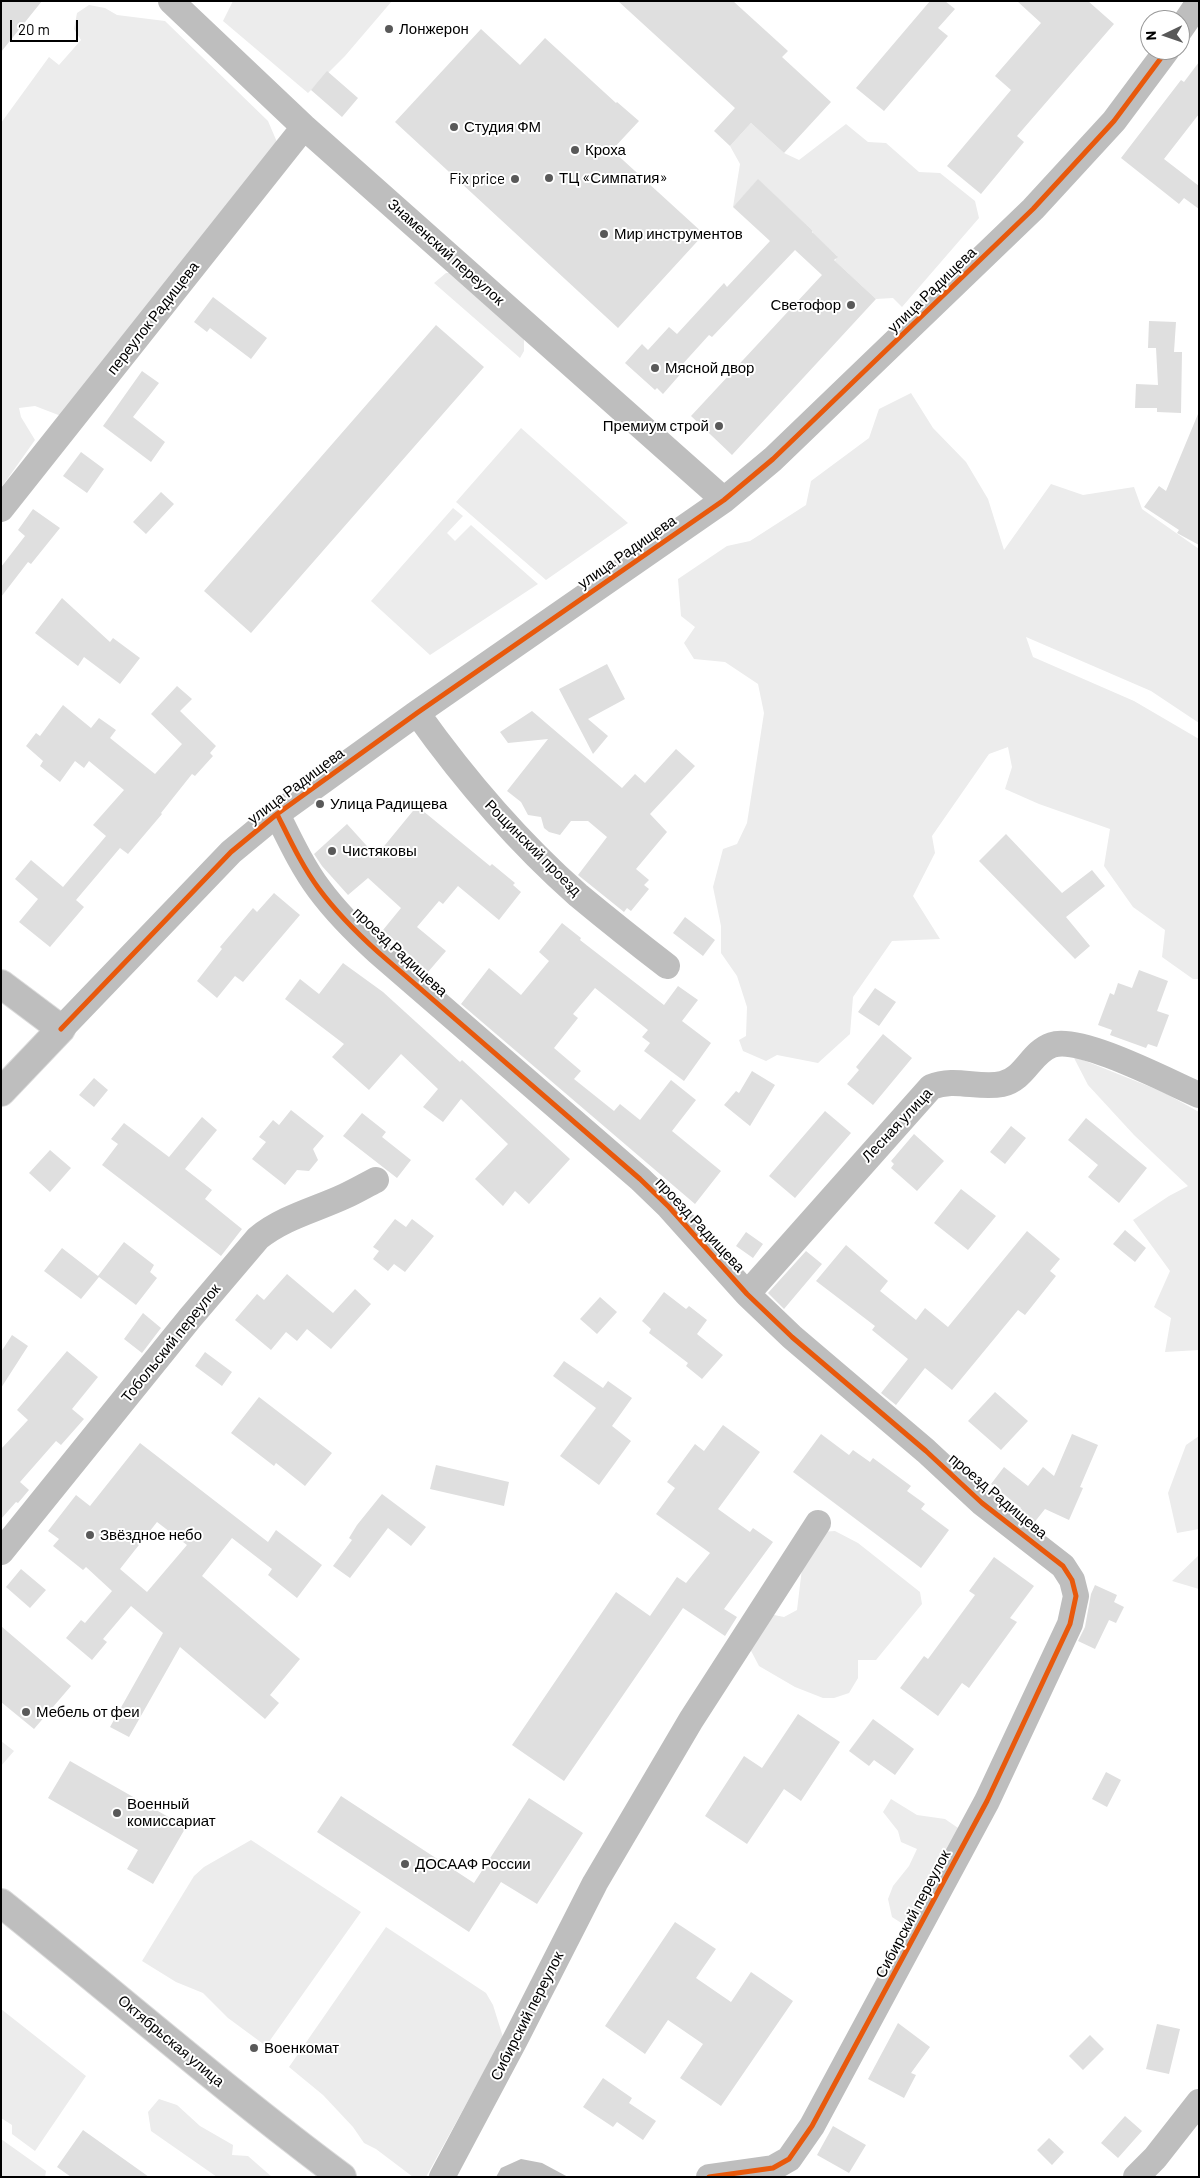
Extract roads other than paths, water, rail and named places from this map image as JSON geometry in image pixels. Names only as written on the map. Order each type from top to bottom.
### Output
[{"type":"main road","points":[[1,984],[61,1029]]},
{"type":"main road","name":"улица Радищева","points":[[1,1092],[61,1029]]},
{"type":"main road","name":"Октябрьская улица","points":[[1,1903],[106,1986],[241,2099],[342,2177]]},
{"type":"street","name":"Знаменский переулок","points":[[170,1],[304,127],[724,500]]},
{"type":"street","points":[[1190,15],[1199,2]]},
{"type":"street","name":"улица Радищева","points":[[61,1029],[231,852],[278,814],[417,713],[724,500],[773,459],[1033,210],[1114,121],[1160,60]]},
{"type":"street","name":"переулок Радищева","points":[[1,509],[304,127]]},
{"type":"street","name":"Рощинский проезд","points":[[417,713],[450,758],[502,820],[576,893],[666,966]]},
{"type":"street","name":"проезд Радищева","points":[[278,814],[299,858],[319,889],[349,924],[378,952],[640,1178],[748,1294],[792,1338],[926,1451],[982,1503],[1063,1566],[1072,1580],[1076,1596]]},
{"type":"street","name":"Лесная улица","points":[[748,1294],[931,1087],[953,1082],[989,1085],[1002,1084],[1020,1076],[1043,1050],[1053,1045],[1066,1043],[1089,1048],[1199,1095]]},
{"type":"street","name":"Тобольский переулок","points":[[1,1552],[190,1318],[258,1238],[271,1227],[289,1218],[345,1196],[376,1180]]},
{"type":"street","name":"Сибирский переулок","points":[[442,2177],[515,2040],[594,1883],[691,1720],[818,1523]]},
{"type":"street","name":"Сибирский переулок","points":[[709,2177],[773,2168],[789,2159],[812,2126],[987,1801],[1070,1624],[1076,1596]]},
{"type":"street","points":[[1136,2177],[1155,2158],[1199,2102]]},
{"type":"place","name":"Лонжерон","points":[[389,29]]},
{"type":"place","name":"Студия ФМ","points":[[454,127]]},
{"type":"place","name":"Кроха","points":[[575,150]]},
{"type":"place","name":"ТЦ «Симпатия»","points":[[549,178]]},
{"type":"place","name":"Fix price","points":[[515,179]]},
{"type":"place","name":"Мир инструментов","points":[[604,234]]},
{"type":"place","name":"Светофор","points":[[851,305]]},
{"type":"place","name":"Мясной двор","points":[[655,368]]},
{"type":"place","name":"Премиум строй","points":[[719,426]]},
{"type":"place","name":"Улица Радищева","points":[[320,804]]},
{"type":"place","name":"Чистяковы","points":[[332,851]]},
{"type":"place","name":"Звёздное небо","points":[[90,1535]]},
{"type":"place","name":"Мебель от феи","points":[[26,1712]]},
{"type":"place","name":"Военный комиссариат","points":[[117,1813]]},
{"type":"place","name":"ДОСААФ России","points":[[405,1864]]},
{"type":"place","name":"Военкомат","points":[[254,2048]]}]
